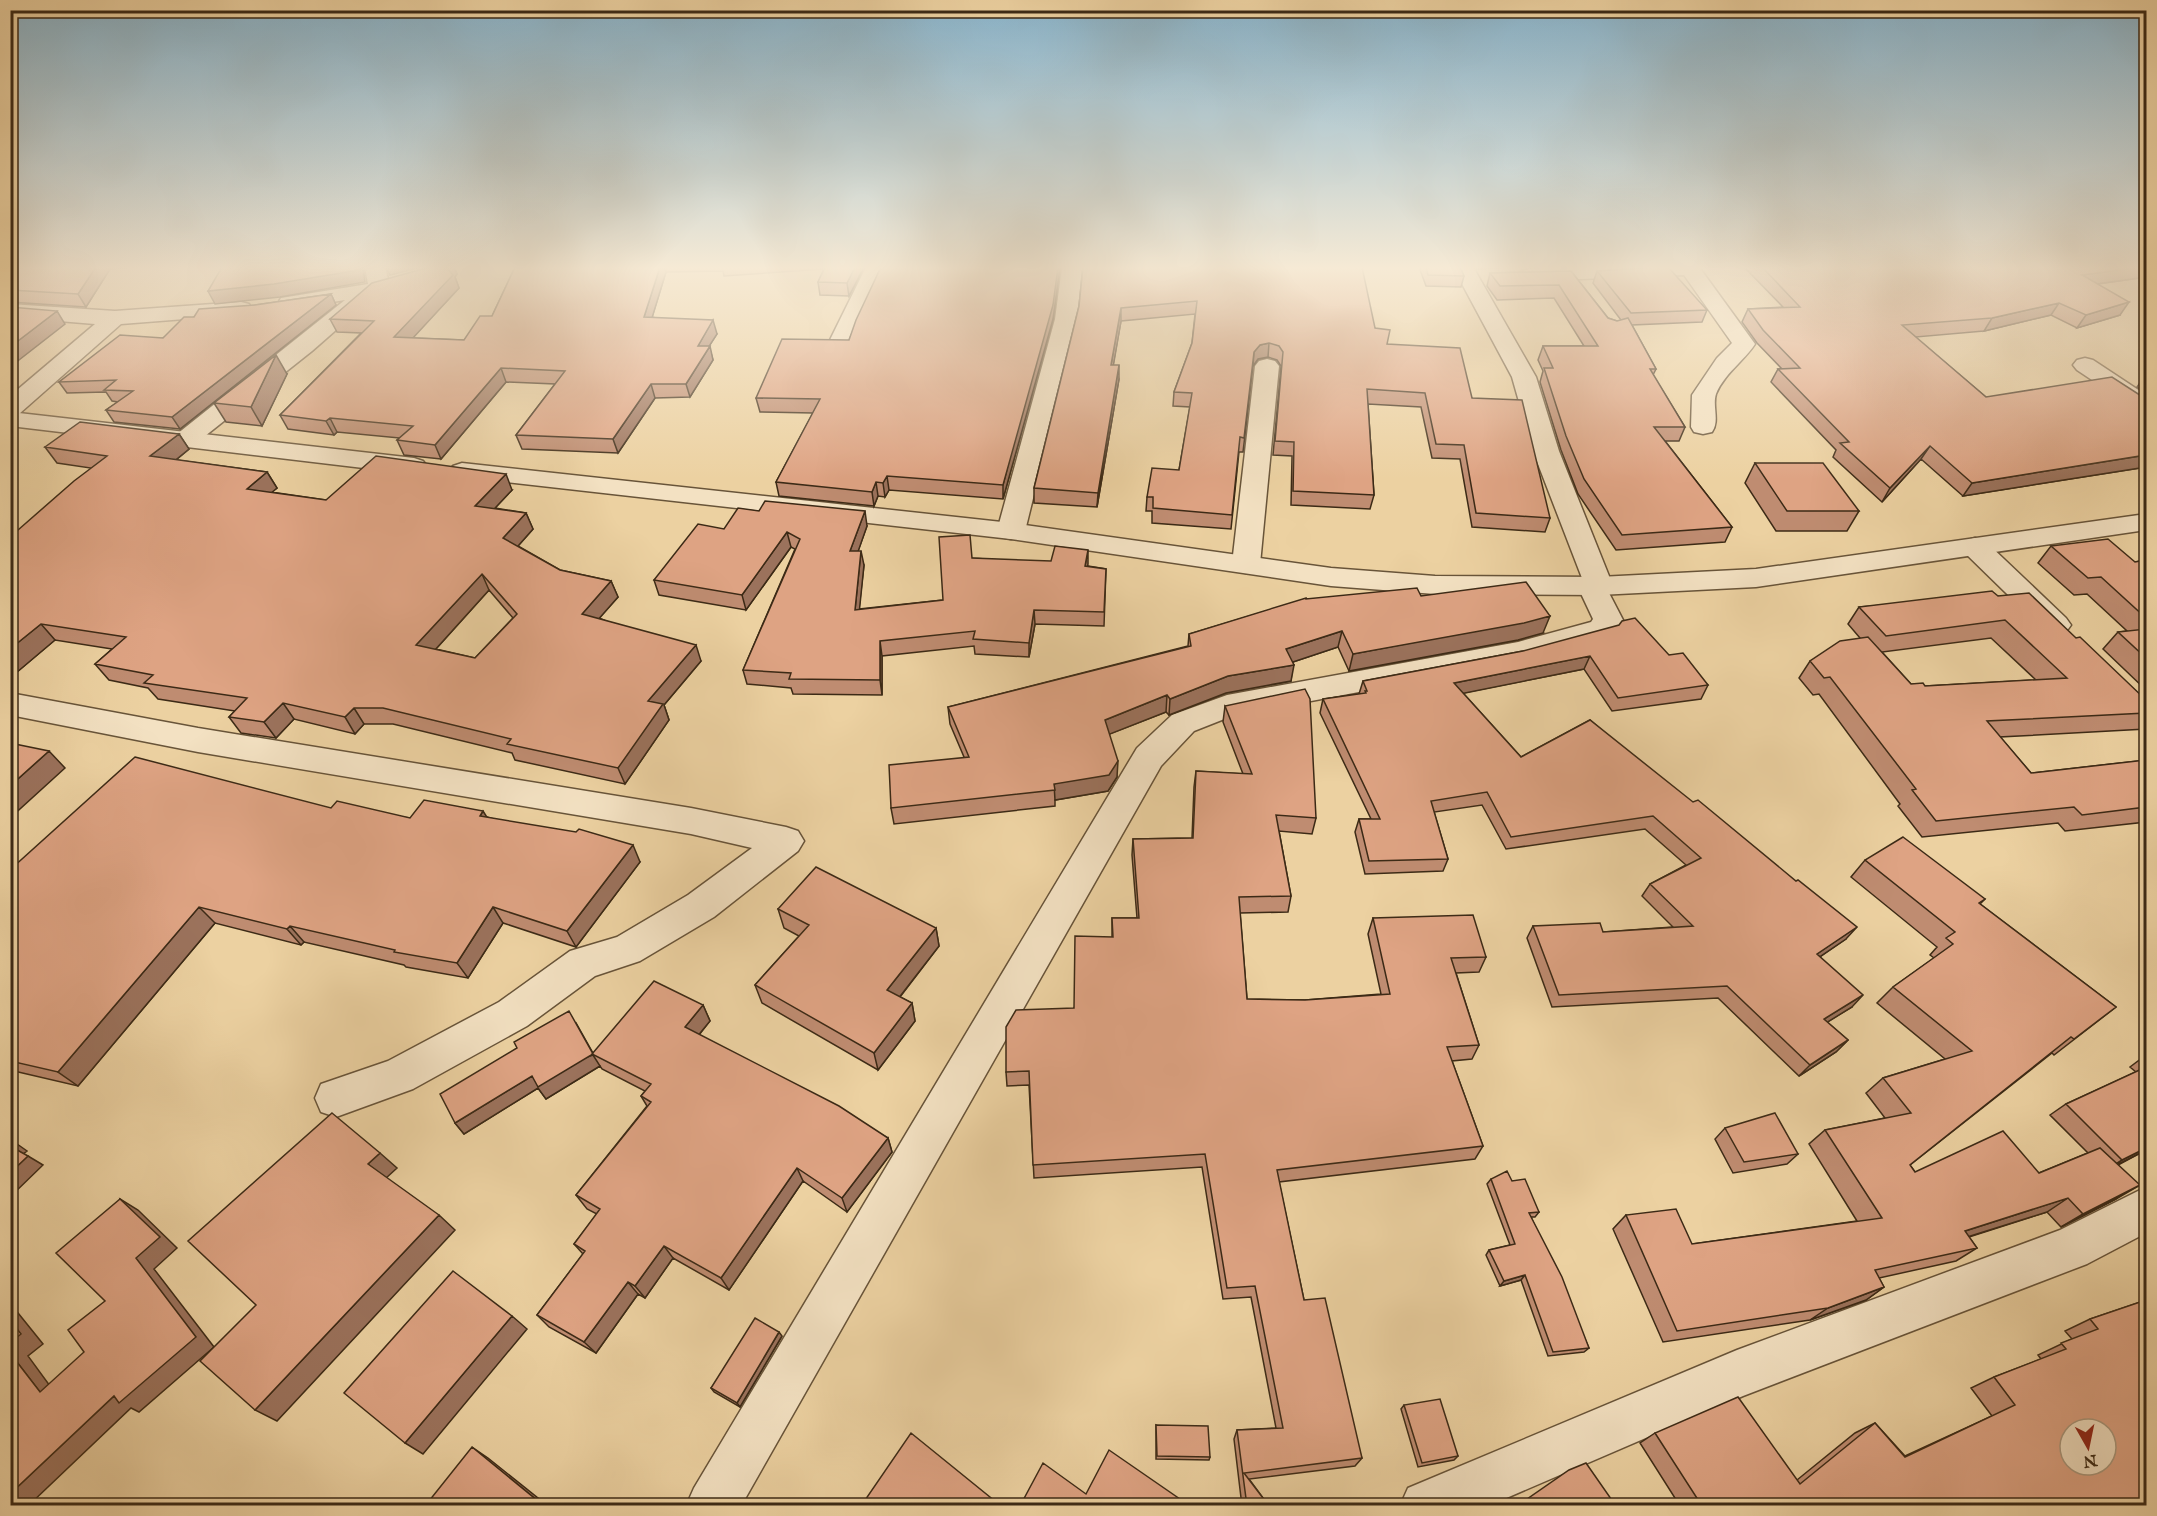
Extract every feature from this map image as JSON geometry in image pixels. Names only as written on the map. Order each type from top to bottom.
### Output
[{"type":"street","points":[[10,409],[92,338]]},
{"type":"street","points":[[186,439],[314,338]]},
{"type":"street","points":[[840,342],[842,338]]},
{"type":"street","points":[[1011,531],[1061,338]]},
{"type":"street","points":[[712,1506],[1149,757],[1183,723],[1227,706],[1518,652],[1601,629],[1608,620],[1546,451],[1524,377],[1505,338]]},
{"type":"street","points":[[1703,428],[1704,395],[1725,363],[1744,344],[1739,338]]},
{"type":"street","points":[[2085,365],[2146,405]]},
{"type":"street","points":[[1246,564],[1267,366]]},
{"type":"street","points":[[10,419],[571,484],[1011,531],[1331,577],[1435,585],[1595,585],[1756,578],[2146,522]]},
{"type":"street","points":[[1975,548],[2078,645]]},
{"type":"street","points":[[10,705],[198,740],[691,821],[786,842],[701,906],[627,950],[583,963],[513,1014],[399,1076],[336,1098]]},
{"type":"street","points":[[1426,1506],[1737,1374],[2071,1248],[2146,1209]]},
{"type":"building","points":[[10,338],[22,338],[10,347]]},
{"type":"building","points":[[116,338],[274,338],[172,417],[106,410],[133,391],[104,390],[116,380],[59,382]]},
{"type":"building","points":[[357,338],[464,340],[466,338],[703,338],[698,346],[710,346],[686,384],[651,384],[613,439],[516,435],[565,371],[501,368],[435,445],[397,440],[413,426],[330,418],[326,421],[280,415]]},
{"type":"building","points":[[850,338],[1044,338],[1003,485],[887,476],[883,483],[876,482],[872,492],[776,482],[820,399],[756,398],[782,339],[849,340]]},
{"type":"building","points":[[1071,338],[1116,338],[1111,365],[1119,365],[1098,493],[1034,488]]},
{"type":"building","points":[[1193,338],[1388,338],[1387,344],[1460,348],[1472,398],[1522,400],[1550,518],[1476,513],[1464,445],[1436,444],[1425,393],[1367,389],[1374,495],[1293,491],[1294,442],[1275,441],[1283,352],[1279,346],[1269,343],[1260,345],[1254,352],[1244,438],[1240,437],[1232,515],[1153,508],[1153,497],[1147,497],[1152,468],[1179,470],[1192,393],[1174,392]]},
{"type":"building","points":[[1593,338],[1639,338],[1656,369],[1650,369],[1685,427],[1654,427],[1732,527],[1622,535],[1584,479],[1566,436],[1544,368],[1553,368],[1543,346],[1598,346]]},
{"type":"building","points":[[1771,338],[1917,338],[1986,397],[2112,377],[2146,399],[2146,455],[1972,483],[1930,446],[1890,488],[1840,443],[1849,442],[1778,369],[1800,368]]},
{"type":"building","points":[[276,355],[251,407],[214,403]]},
{"type":"building","points":[[80,422],[179,434],[150,456],[267,472],[247,489],[326,500],[376,456],[506,474],[475,506],[526,513],[503,538],[560,570],[611,581],[582,614],[696,645],[648,701],[663,704],[618,768],[507,744],[511,739],[383,708],[354,708],[345,717],[283,703],[264,722],[229,717],[247,698],[144,683],[153,675],[95,664],[126,637],[41,624],[10,649],[10,537],[74,481],[107,456],[45,447]],"holes":[[[482,574],[517,614],[475,658],[416,645]]]},
{"type":"building","points":[[1755,463],[1823,463],[1859,511],[1787,511]]},
{"type":"building","points":[[765,501],[865,511],[850,551],[861,551],[855,610],[943,600],[939,537],[970,535],[972,558],[1051,561],[1055,546],[1088,550],[1085,566],[1106,569],[1104,612],[1034,610],[1029,643],[973,639],[975,631],[880,641],[880,680],[789,679],[791,673],[743,670],[800,539],[787,532],[742,595],[654,580],[698,524],[724,529],[738,508],[759,511]]},
{"type":"building","points":[[2108,539],[2135,562],[2146,560],[2146,618],[2101,577],[2088,578],[2051,546]]},
{"type":"building","points":[[1526,582],[1550,616],[1524,623],[1353,654],[1342,631],[1286,649],[1294,665],[1228,676],[1170,699],[1167,695],[1105,720],[1118,761],[1109,775],[1054,784],[1055,790],[891,808],[889,765],[969,757],[948,707],[1191,646],[1189,634],[1306,598],[1417,588],[1421,596]]},
{"type":"building","points":[[1992,591],[1998,596],[2029,593],[2076,638],[2080,637],[2146,700],[2146,713],[1987,721],[2031,773],[2146,760],[2146,807],[2082,815],[2074,807],[1936,821],[1912,790],[1916,789],[1830,677],[1824,678],[1810,661],[1840,641],[1868,637],[1911,684],[1923,683],[1925,686],[2067,678],[2005,620],[1886,636],[1859,607]]},
{"type":"building","points":[[1635,618],[1669,655],[1683,653],[1708,685],[1618,698],[1590,656],[1454,683],[1521,757],[1590,720],[1693,802],[1698,800],[1796,881],[1798,880],[1857,927],[1817,954],[1863,995],[1824,1019],[1848,1040],[1810,1065],[1727,986],[1559,995],[1533,926],[1600,923],[1603,932],[1693,926],[1650,884],[1701,858],[1653,816],[1511,837],[1487,792],[1431,801],[1448,859],[1369,861],[1359,819],[1380,819],[1323,699],[1366,693],[1363,681],[1523,651],[1619,625],[1622,621]]},
{"type":"building","points":[[2146,629],[2146,658],[2118,632]]},
{"type":"building","points":[[1305,689],[1310,699],[1316,818],[1276,815],[1291,896],[1239,897],[1247,999],[1305,1000],[1390,994],[1373,918],[1473,915],[1486,957],[1451,958],[1479,1045],[1447,1047],[1483,1146],[1277,1170],[1304,1300],[1325,1298],[1362,1458],[1244,1473],[1269,1506],[1247,1506],[1237,1430],[1283,1428],[1255,1286],[1227,1288],[1205,1154],[1033,1165],[1029,1071],[1006,1072],[1006,1027],[1016,1010],[1074,1008],[1075,936],[1113,937],[1112,918],[1139,918],[1133,839],[1193,838],[1196,771],[1252,774],[1225,706]]},
{"type":"building","points":[[10,743],[49,751],[10,786]]},
{"type":"building","points":[[135,757],[331,808],[337,801],[410,818],[424,800],[483,811],[480,816],[576,832],[579,829],[633,845],[567,931],[493,907],[457,963],[394,952],[395,950],[290,926],[287,929],[199,907],[58,1072],[10,1061],[10,1037],[16,1031],[10,1031],[10,868]]},
{"type":"building","points":[[1903,837],[1985,899],[1979,903],[2116,1007],[2074,1039],[2071,1037],[1910,1165],[1915,1172],[2003,1131],[2039,1173],[2100,1148],[2140,1185],[2083,1214],[2068,1198],[1965,1231],[1977,1248],[1875,1270],[1884,1287],[1828,1308],[1677,1331],[1626,1215],[1676,1209],[1692,1244],[1882,1218],[1825,1130],[1911,1113],[1883,1078],[1972,1051],[1893,987],[1953,944],[1946,938],[1955,932],[1865,860]]},
{"type":"building","points":[[816,867],[936,928],[887,990],[912,1003],[874,1053],[755,985],[809,925],[778,909]]},
{"type":"building","points":[[654,981],[703,1005],[685,1027],[839,1106],[888,1138],[842,1198],[797,1168],[721,1278],[664,1246],[635,1286],[628,1282],[584,1342],[537,1315],[585,1251],[574,1244],[600,1209],[576,1195],[651,1102],[641,1096],[651,1084],[592,1054]]},
{"type":"building","points":[[569,1011],[593,1054],[538,1087],[532,1076],[455,1123],[440,1094],[517,1048],[514,1042]]},
{"type":"building","points":[[2146,1067],[2146,1148],[2122,1160],[2066,1104]]},
{"type":"building","points":[[332,1113],[380,1153],[368,1164],[439,1215],[255,1410],[200,1361],[256,1305],[188,1241]]},
{"type":"building","points":[[1775,1113],[1798,1154],[1744,1162],[1725,1128]]},
{"type":"building","points":[[10,1146],[28,1156],[10,1173]]},
{"type":"building","points":[[1507,1171],[1512,1181],[1525,1179],[1539,1212],[1529,1213],[1562,1277],[1589,1348],[1553,1352],[1525,1275],[1504,1281],[1489,1250],[1515,1244],[1491,1179]]},
{"type":"building","points":[[120,1199],[160,1237],[136,1258],[196,1337],[119,1403],[114,1396],[10,1494],[10,1353],[40,1392],[84,1352],[68,1330],[105,1301],[56,1253]]},
{"type":"building","points":[[453,1271],[512,1316],[405,1443],[344,1393]]},
{"type":"building","points":[[2146,1300],[2146,1506],[1702,1506],[1655,1433],[1738,1397],[1800,1484],[1875,1423],[1905,1457],[2015,1405],[1994,1377],[2066,1349],[2061,1343],[2098,1329],[2090,1319]]},
{"type":"building","points":[[755,1318],[779,1332],[737,1403],[711,1388]]},
{"type":"building","points":[[10,1320],[21,1334],[10,1343]]},
{"type":"building","points":[[1440,1399],[1458,1456],[1422,1463],[1404,1405]]},
{"type":"building","points":[[1156,1425],[1208,1426],[1210,1457],[1157,1456]]},
{"type":"building","points":[[911,1433],[1001,1506],[861,1506]]},
{"type":"building","points":[[472,1447],[544,1506],[425,1506]]},
{"type":"building","points":[[1109,1450],[1190,1506],[1020,1506],[1043,1463],[1086,1494]]},
{"type":"building","points":[[1586,1463],[1616,1506],[1517,1506],[1569,1470]]}]
